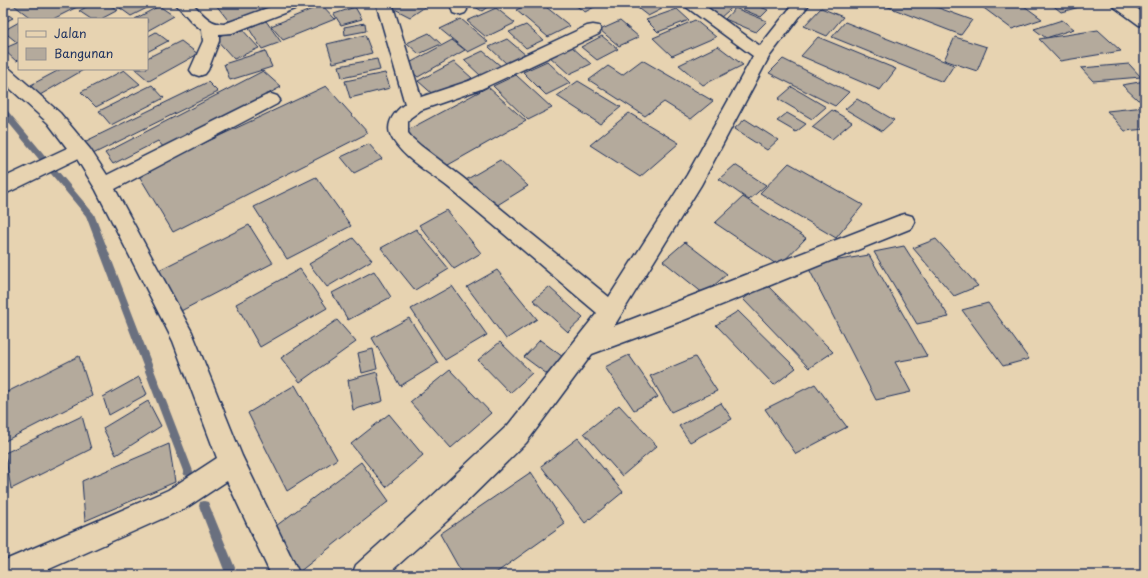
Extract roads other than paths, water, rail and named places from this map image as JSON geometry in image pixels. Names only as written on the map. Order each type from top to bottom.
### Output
[{"type":"street","points":[[183,3],[210,28],[226,29],[296,3]]},
{"type":"street","points":[[384,3],[415,106]]},
{"type":"street","points":[[691,3],[762,55]]},
{"type":"street","points":[[366,575],[437,512],[517,434],[611,312],[694,180],[762,55],[802,3]]},
{"type":"street","points":[[1119,3],[1145,21]]},
{"type":"street","points":[[199,70],[211,41],[210,28]]},
{"type":"street","points":[[593,30],[475,85],[415,106],[404,114],[399,122],[399,133],[405,143],[611,312]]},
{"type":"street","points":[[3,72],[54,118],[104,186],[184,339],[232,463],[286,575]]},
{"type":"street","points":[[104,186],[271,100]]},
{"type":"street","points":[[3,187],[79,150]]},
{"type":"street","points":[[584,346],[676,313],[905,222]]},
{"type":"street","points":[[3,575],[107,531],[177,499],[232,463]]},
{"type":"waterway","points":[[3,111],[90,214],[188,471]]},
{"type":"waterway","points":[[204,506],[232,575]]}]
